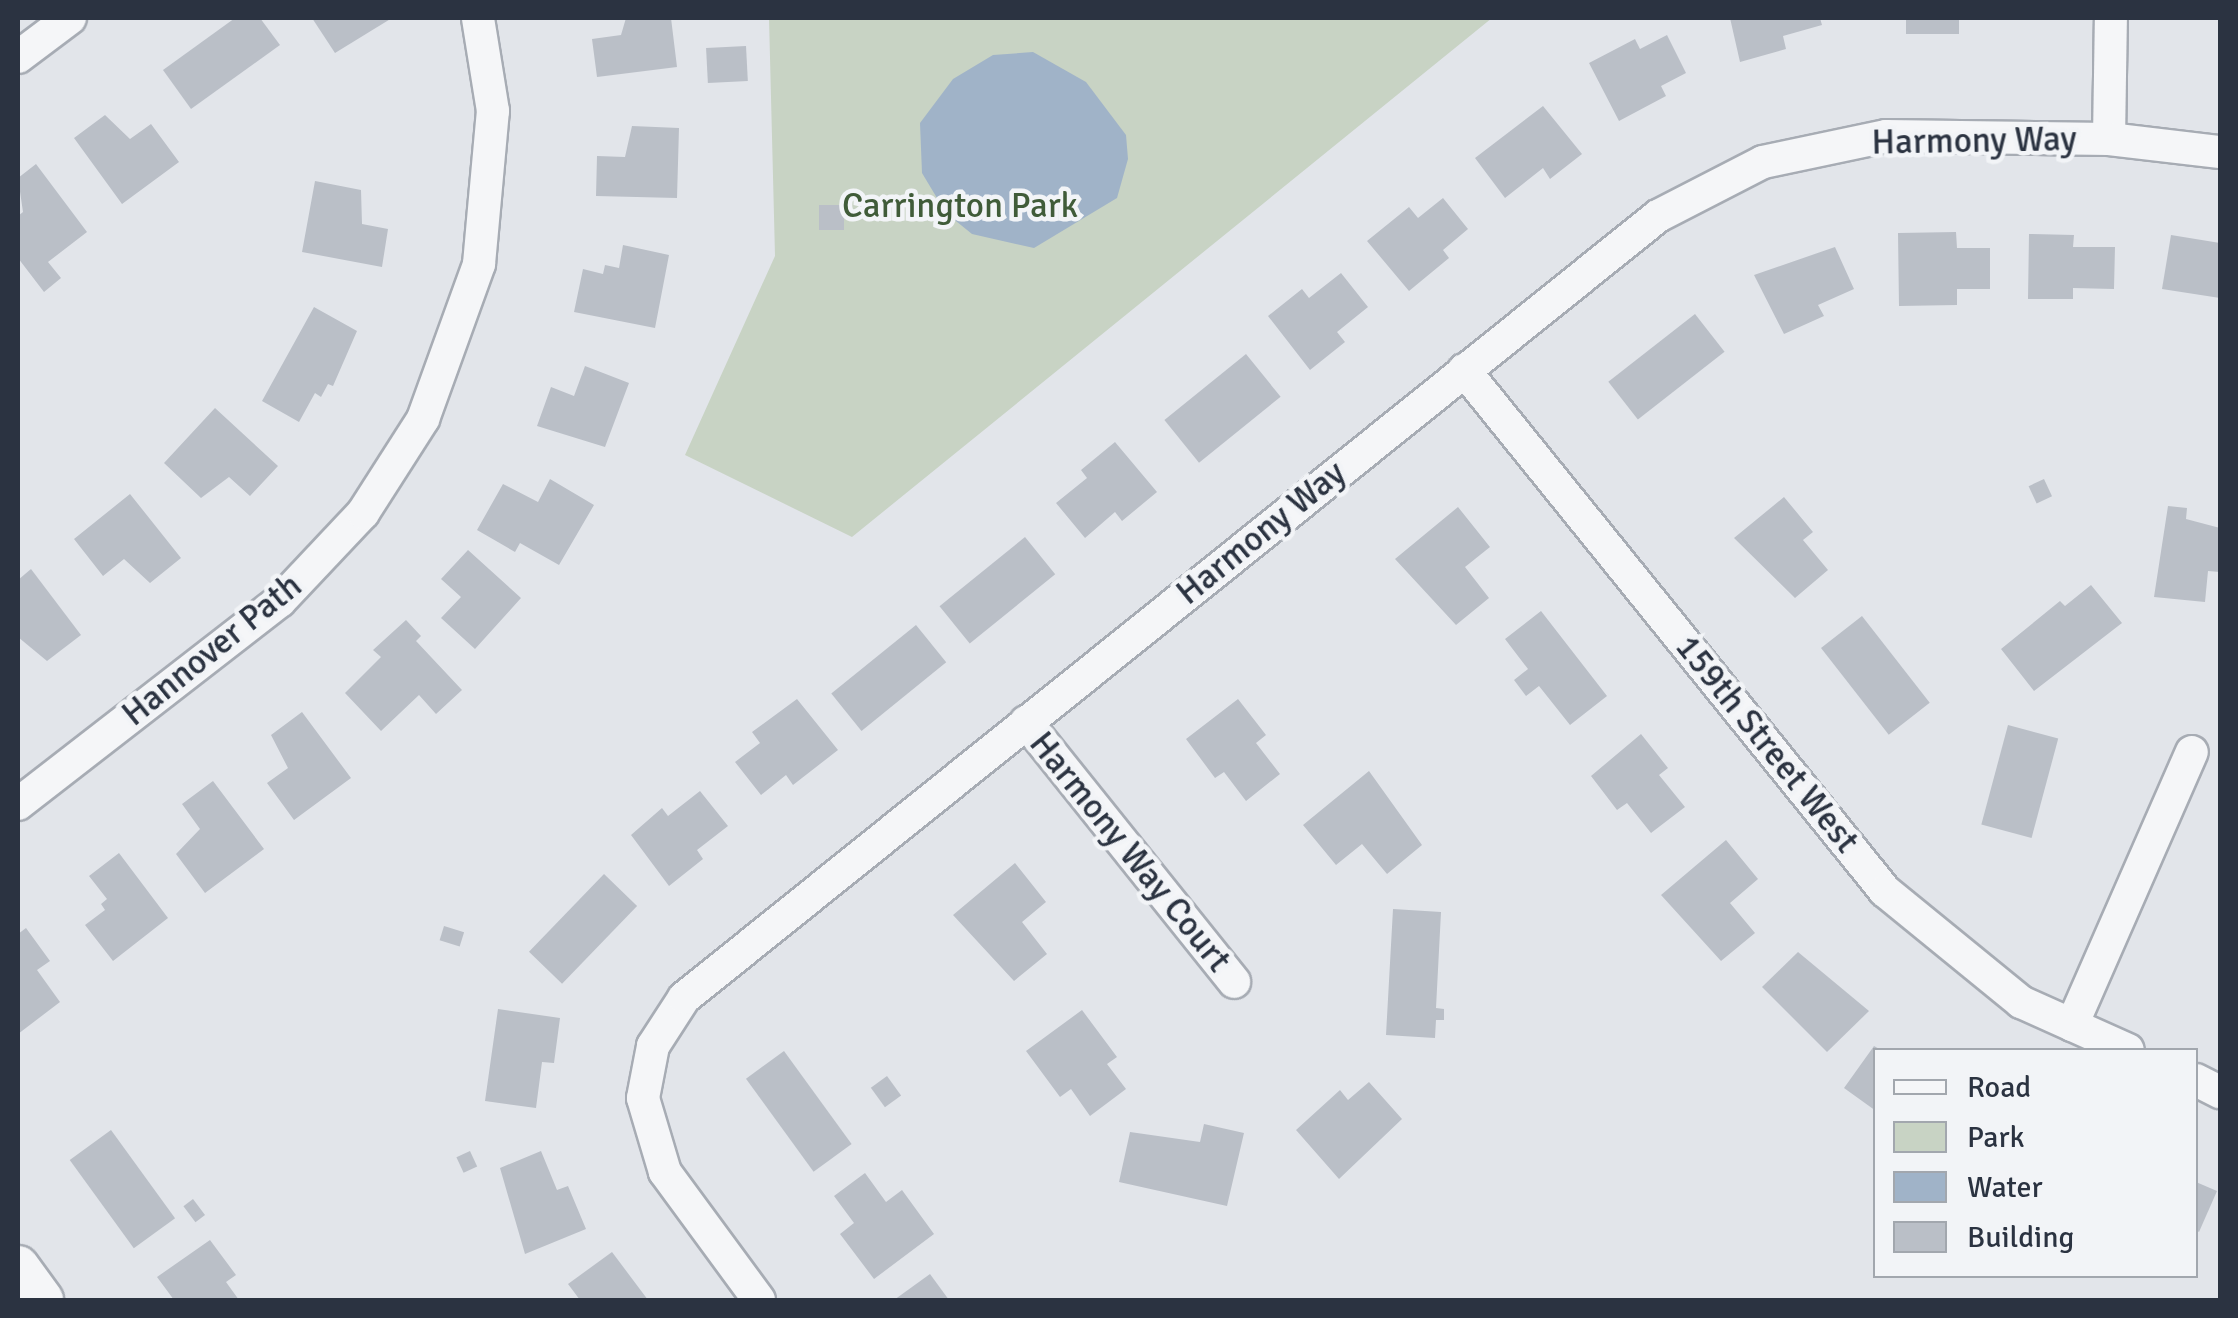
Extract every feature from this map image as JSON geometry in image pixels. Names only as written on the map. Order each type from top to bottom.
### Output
[{"type":"street","points":[[18,56],[70,18]]},
{"type":"street","name":"Hannover Path","points":[[18,804],[280,601],[363,513],[422,419],[478,264],[493,111],[478,18]]},
{"type":"street","points":[[2109,139],[2111,18]]},
{"type":"street","name":"Harmony Way","points":[[758,1300],[664,1172],[644,1098],[653,1046],[684,998],[1658,216],[1763,162],[1886,136],[2109,139],[2220,152]]},
{"type":"street","name":"159th Street West","points":[[1464,370],[1885,891],[2021,1002],[2124,1048]]},
{"type":"street","name":"Harmony Way Court","points":[[1026,722],[1234,982]]},
{"type":"street","points":[[2072,1025],[2192,752]]},
{"type":"street","points":[[18,1267],[42,1300]]},
{"type":"green space","name":"Carrington Park","points":[[769,18],[1492,18],[852,537],[685,455],[775,256]]},
{"type":"water","points":[[1033,52],[1086,82],[1126,135],[1128,159],[1117,198],[1034,248],[972,234],[946,213],[922,173],[920,123],[953,79],[993,55]]},
{"type":"building","points":[[235,18],[260,18],[280,45],[191,109],[163,70]]},
{"type":"building","points":[[312,18],[392,18],[335,53]]},
{"type":"building","points":[[626,18],[671,18],[677,67],[597,77],[592,39],[621,35]]},
{"type":"building","points":[[1730,18],[1820,18],[1822,25],[1783,36],[1786,49],[1740,62]]},
{"type":"building","points":[[1906,18],[1959,18],[1959,34],[1906,34]]},
{"type":"building","points":[[1667,35],[1686,73],[1661,86],[1666,96],[1619,121],[1589,63],[1635,39],[1640,49]]},
{"type":"building","points":[[746,46],[748,81],[708,83],[706,48]]},
{"type":"building","points":[[1543,106],[1582,154],[1550,179],[1543,168],[1505,198],[1475,158]]},
{"type":"building","points":[[105,115],[130,139],[151,124],[179,162],[122,204],[74,138]]},
{"type":"building","points":[[632,126],[679,128],[677,198],[596,196],[597,156],[625,157]]},
{"type":"building","points":[[36,164],[87,232],[48,262],[61,278],[44,292],[18,258],[18,216],[23,212],[18,178]]},
{"type":"building","points":[[315,181],[361,190],[362,224],[388,229],[382,267],[302,252]]},
{"type":"building","points":[[1443,198],[1468,229],[1443,250],[1449,258],[1409,291],[1367,241],[1409,207],[1418,218]]},
{"type":"building","points":[[819,205],[844,205],[844,230],[819,230]]},
{"type":"building","points":[[1956,232],[1957,248],[1990,248],[1990,289],[1957,289],[1957,305],[1899,306],[1898,233]]},
{"type":"building","points":[[2029,234],[2074,235],[2073,247],[2115,247],[2114,289],[2073,288],[2073,299],[2028,299]]},
{"type":"building","points":[[2171,235],[2220,243],[2220,298],[2162,289]]},
{"type":"building","points":[[623,245],[669,255],[655,328],[574,312],[583,269],[603,274],[605,265],[619,268]]},
{"type":"building","points":[[1835,247],[1854,289],[1818,305],[1824,316],[1784,334],[1754,275]]},
{"type":"building","points":[[1341,273],[1368,307],[1337,332],[1345,342],[1310,370],[1268,316],[1302,289],[1309,298]]},
{"type":"building","points":[[314,307],[357,331],[333,386],[328,384],[321,397],[315,393],[299,422],[262,401]]},
{"type":"building","points":[[1695,314],[1725,352],[1638,420],[1608,382]]},
{"type":"building","points":[[1246,354],[1281,397],[1199,463],[1164,420]]},
{"type":"building","points":[[585,366],[629,383],[605,447],[537,426],[551,387],[574,396]]},
{"type":"building","points":[[215,408],[278,466],[250,496],[229,477],[201,498],[164,463]]},
{"type":"building","points":[[1115,442],[1157,492],[1122,521],[1115,512],[1085,538],[1056,503],[1087,478],[1081,470]]},
{"type":"building","points":[[550,479],[594,505],[559,565],[520,543],[515,552],[477,530],[503,484],[538,502]]},
{"type":"building","points":[[2044,479],[2052,496],[2037,503],[2029,486]]},
{"type":"building","points":[[130,494],[181,558],[150,583],[124,559],[103,576],[74,539]]},
{"type":"building","points":[[1784,497],[1813,532],[1803,540],[1828,570],[1795,598],[1734,538]]},
{"type":"building","points":[[2168,506],[2187,508],[2186,519],[2220,528],[2220,572],[2208,571],[2205,602],[2154,597]]},
{"type":"building","points":[[1458,507],[1490,547],[1465,567],[1489,598],[1456,625],[1395,559]]},
{"type":"building","points":[[1025,537],[1055,574],[970,644],[940,606]]},
{"type":"building","points":[[468,550],[521,598],[475,649],[441,618],[461,597],[441,579]]},
{"type":"building","points":[[31,569],[81,635],[47,661],[18,637],[18,580]]},
{"type":"building","points":[[2091,585],[2122,623],[2034,691],[2001,649],[2060,601],[2065,606]]},
{"type":"building","points":[[1541,611],[1607,696],[1570,725],[1539,686],[1526,696],[1514,680],[1528,669],[1505,639]]},
{"type":"building","points":[[1862,616],[1930,703],[1889,735],[1821,648]]},
{"type":"building","points":[[406,620],[421,636],[416,641],[462,690],[436,714],[419,695],[381,731],[345,693],[381,657],[373,650]]},
{"type":"building","points":[[916,625],[946,662],[861,731],[831,694]]},
{"type":"building","points":[[797,699],[838,750],[793,785],[786,775],[761,795],[735,762],[760,743],[752,732]]},
{"type":"building","points":[[1238,699],[1266,735],[1256,743],[1280,774],[1246,801],[1224,772],[1215,778],[1186,739]]},
{"type":"building","points":[[302,712],[351,778],[294,820],[267,783],[288,768],[271,735]]},
{"type":"building","points":[[2008,725],[2058,738],[2032,838],[1981,824]]},
{"type":"building","points":[[1641,734],[1668,768],[1659,775],[1685,807],[1651,833],[1627,803],[1617,810],[1591,776]]},
{"type":"building","points":[[1369,771],[1422,845],[1387,874],[1362,844],[1336,865],[1303,825]]},
{"type":"building","points":[[213,781],[264,849],[205,893],[176,854],[200,829],[182,804]]},
{"type":"building","points":[[700,791],[728,826],[697,850],[703,859],[669,886],[631,835],[662,808],[668,816]]},
{"type":"building","points":[[1726,840],[1758,879],[1730,903],[1755,933],[1721,961],[1661,895]]},
{"type":"building","points":[[119,853],[168,918],[113,961],[85,925],[105,910],[101,904],[107,899],[89,876]]},
{"type":"building","points":[[1015,863],[1046,902],[1022,922],[1047,954],[1014,981],[953,915]]},
{"type":"building","points":[[604,874],[637,906],[562,984],[529,952]]},
{"type":"building","points":[[1393,909],[1441,912],[1436,1008],[1444,1009],[1444,1020],[1436,1020],[1435,1038],[1386,1035]]},
{"type":"building","points":[[444,926],[464,932],[460,946],[440,940]]},
{"type":"building","points":[[26,928],[50,961],[37,970],[60,1002],[18,1034],[18,934]]},
{"type":"building","points":[[1798,952],[1869,1011],[1827,1052],[1762,987]]},
{"type":"building","points":[[498,1009],[560,1018],[554,1063],[542,1062],[536,1108],[485,1101]]},
{"type":"building","points":[[1082,1010],[1117,1057],[1107,1064],[1126,1089],[1090,1116],[1071,1089],[1060,1097],[1026,1051]]},
{"type":"building","points":[[1874,1046],[1878,1048],[1873,1048],[1873,1109],[1844,1088]]},
{"type":"building","points":[[784,1051],[852,1144],[814,1172],[746,1079]]},
{"type":"building","points":[[887,1076],[901,1095],[885,1107],[871,1088]]},
{"type":"building","points":[[1369,1082],[1402,1119],[1339,1179],[1296,1130],[1340,1090],[1348,1100]]},
{"type":"building","points":[[1204,1124],[1244,1133],[1227,1206],[1119,1182],[1130,1132],[1200,1142]]},
{"type":"building","points":[[111,1130],[175,1218],[134,1248],[70,1160]]},
{"type":"building","points":[[470,1151],[477,1166],[464,1173],[456,1157]]},
{"type":"building","points":[[541,1151],[557,1190],[568,1186],[586,1229],[525,1254],[500,1168]]},
{"type":"building","points":[[865,1173],[886,1202],[902,1190],[934,1234],[874,1279],[840,1234],[854,1223],[834,1196]]},
{"type":"building","points":[[2198,1183],[2217,1191],[2198,1231]]},
{"type":"building","points":[[193,1199],[205,1215],[195,1222],[183,1206]]},
{"type":"building","points":[[210,1240],[236,1275],[226,1282],[239,1300],[174,1300],[157,1277]]},
{"type":"building","points":[[612,1252],[648,1300],[580,1300],[568,1284]]},
{"type":"building","points":[[930,1274],[949,1300],[894,1300]]}]
